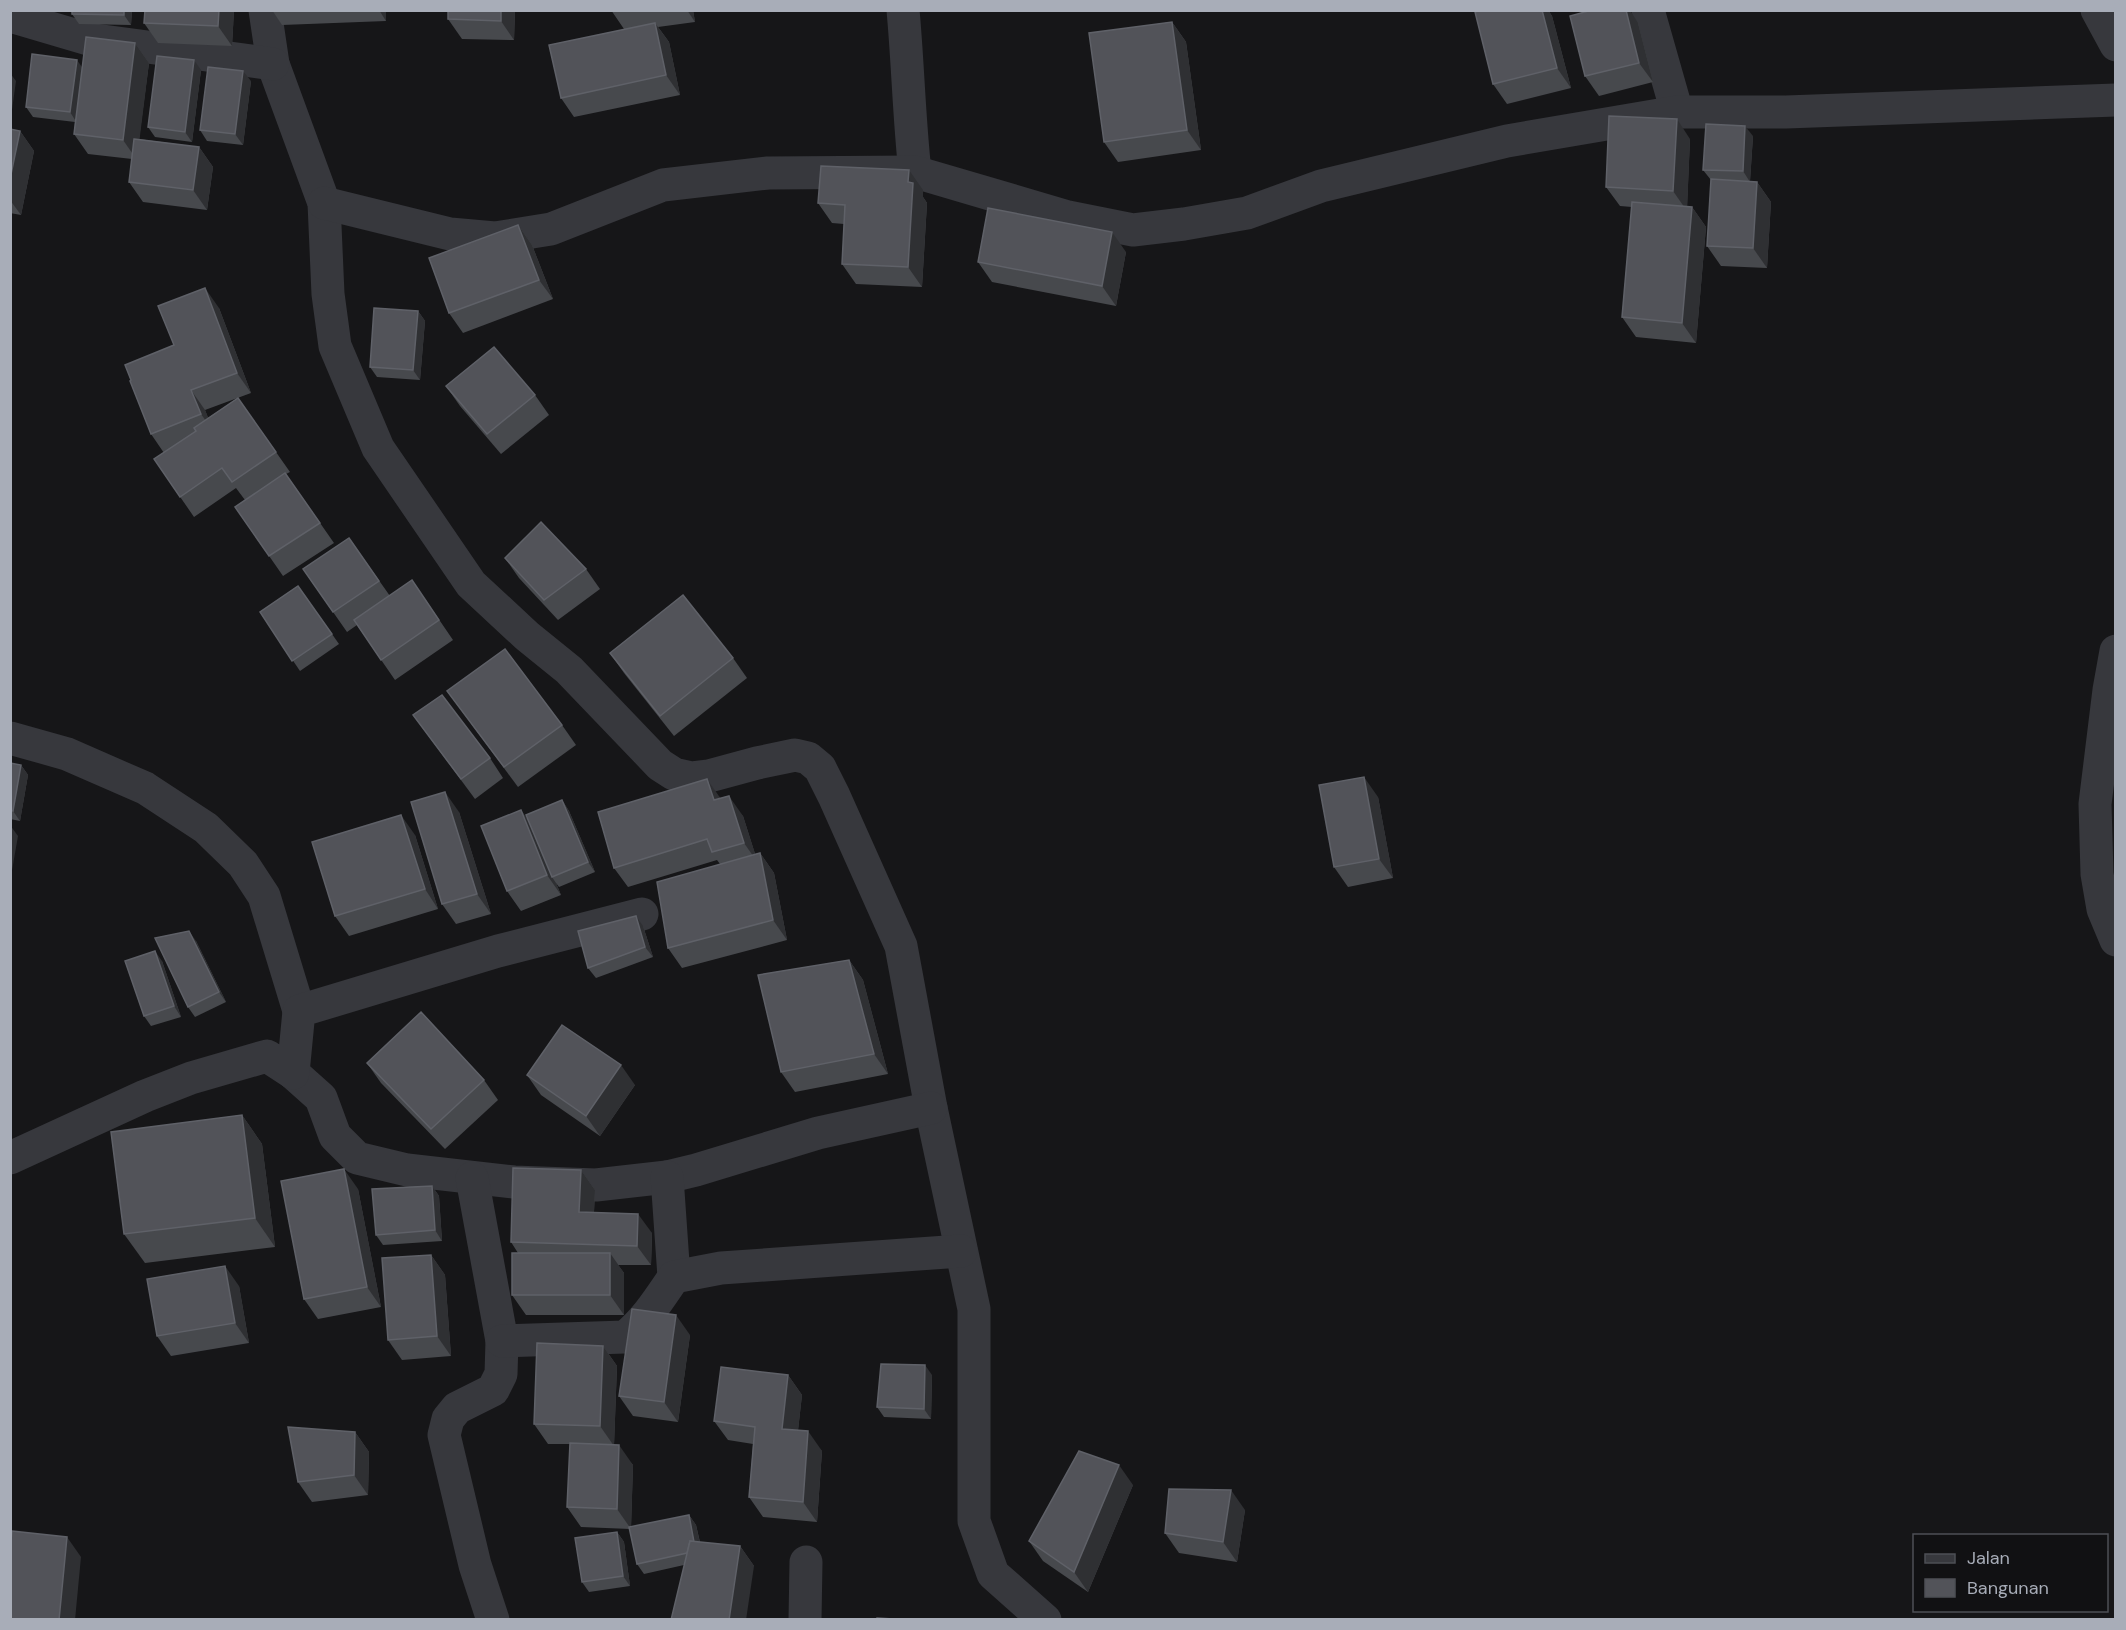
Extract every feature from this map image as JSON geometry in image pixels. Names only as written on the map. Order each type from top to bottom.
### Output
[{"type":"street","points":[[265,10],[273,64],[324,203],[328,294],[335,346],[378,448],[471,584],[527,636],[569,670],[660,765],[674,774],[692,778],[709,776],[795,755],[808,758],[820,768],[901,946],[931,1108],[974,1309],[974,1521],[993,1574],[1044,1620]]},
{"type":"street","points":[[903,10],[909,120],[915,172]]},
{"type":"street","points":[[1648,10],[1677,112]]},
{"type":"street","points":[[2097,10],[2115,45]]},
{"type":"street","points":[[10,16],[88,39],[273,64]]},
{"type":"street","points":[[324,203],[450,234],[495,238],[552,229],[663,185],[768,173],[915,172],[1068,217],[1133,230],[1247,213],[1321,186],[1508,141],[1677,112],[1786,112],[2115,100]]},
{"type":"street","points":[[2115,651],[2095,804],[2097,874],[2103,909],[2115,940]]},
{"type":"street","points":[[10,738],[67,754],[145,788],[206,828],[243,864],[264,896],[299,1011],[293,1072]]},
{"type":"street","points":[[299,1011],[498,951],[642,914]]},
{"type":"street","points":[[10,1158],[145,1096],[190,1078],[267,1056],[293,1072],[321,1098],[335,1136],[357,1158],[407,1170],[472,1178],[596,1185],[667,1177],[818,1132],[931,1108]]},
{"type":"street","points":[[502,1341],[625,1337],[638,1327],[674,1277],[667,1177]]},
{"type":"street","points":[[472,1178],[502,1341],[501,1374],[493,1390],[458,1408],[448,1419],[444,1435],[475,1565],[493,1620]]},
{"type":"street","points":[[674,1277],[721,1268],[961,1251]]},
{"type":"street","points":[[805,1620],[806,1562]]},
{"type":"building","points":[[72,10],[124,10],[124,15],[72,14]]},
{"type":"building","points":[[145,10],[219,10],[218,26],[144,23]]},
{"type":"building","points":[[448,10],[501,10],[501,21],[448,19]]},
{"type":"building","points":[[1480,10],[1542,10],[1557,68],[1493,84],[1475,12]]},
{"type":"building","points":[[1592,10],[1626,10],[1639,63],[1585,76],[1570,16]]},
{"type":"building","points":[[1172,22],[1187,130],[1104,142],[1089,33]]},
{"type":"building","points":[[655,23],[666,75],[561,98],[549,45]]},
{"type":"building","points":[[86,37],[135,43],[123,140],[74,134]]},
{"type":"building","points":[[32,54],[77,60],[70,112],[26,107]]},
{"type":"building","points":[[157,56],[194,60],[185,132],[148,127]]},
{"type":"building","points":[[208,67],[243,71],[235,134],[200,130]]},
{"type":"building","points":[[1609,116],[1677,119],[1673,191],[1606,187]]},
{"type":"building","points":[[1706,124],[1745,126],[1743,171],[1703,170]]},
{"type":"building","points":[[10,129],[20,131],[10,179]]},
{"type":"building","points":[[134,139],[199,147],[193,190],[129,182]]},
{"type":"building","points":[[821,166],[909,170],[908,182],[913,183],[908,267],[842,264],[845,205],[818,203]]},
{"type":"building","points":[[1711,179],[1757,182],[1753,248],[1707,246]]},
{"type":"building","points":[[1632,202],[1692,207],[1682,323],[1622,317]]},
{"type":"building","points":[[988,208],[1112,232],[1102,286],[978,262]]},
{"type":"building","points":[[518,225],[539,280],[449,313],[429,258]]},
{"type":"building","points":[[205,288],[237,373],[191,390],[201,414],[151,434],[125,365],[174,345],[158,306]]},
{"type":"building","points":[[374,308],[418,311],[413,370],[370,367]]},
{"type":"building","points":[[494,347],[535,395],[487,434],[446,386]]},
{"type":"building","points":[[238,398],[276,452],[232,482],[222,468],[180,497],[154,459],[196,431],[194,428]]},
{"type":"building","points":[[285,473],[320,523],[269,556],[235,507]]},
{"type":"building","points":[[541,522],[586,569],[544,600],[505,558]]},
{"type":"building","points":[[349,538],[379,581],[333,612],[303,569]]},
{"type":"building","points":[[412,580],[439,620],[381,660],[354,620]]},
{"type":"building","points":[[298,586],[332,634],[292,661],[260,612]]},
{"type":"building","points":[[683,595],[733,658],[660,716],[610,653]]},
{"type":"building","points":[[505,649],[562,725],[504,767],[447,691]]},
{"type":"building","points":[[442,695],[490,758],[461,779],[413,715]]},
{"type":"building","points":[[10,763],[21,765],[13,811],[10,810]]},
{"type":"building","points":[[1364,777],[1379,859],[1334,867],[1319,785]]},
{"type":"building","points":[[707,779],[714,800],[729,796],[744,843],[712,852],[707,839],[614,868],[598,812]]},
{"type":"building","points":[[445,792],[477,894],[442,904],[411,802]]},
{"type":"building","points":[[562,800],[588,862],[552,877],[526,815]]},
{"type":"building","points":[[521,810],[547,875],[507,891],[481,826]]},
{"type":"building","points":[[401,815],[425,889],[335,916],[312,842]]},
{"type":"building","points":[[760,853],[773,920],[668,948],[657,882]]},
{"type":"building","points":[[636,916],[645,947],[588,968],[578,931]]},
{"type":"building","points":[[189,931],[219,992],[188,1007],[155,938]]},
{"type":"building","points":[[155,951],[174,1006],[144,1016],[125,961]]},
{"type":"building","points":[[849,960],[874,1054],[781,1072],[758,975]]},
{"type":"building","points":[[421,1012],[484,1080],[431,1129],[367,1063]]},
{"type":"building","points":[[562,1025],[621,1065],[586,1116],[527,1075]]},
{"type":"building","points":[[242,1115],[255,1218],[124,1234],[111,1132]]},
{"type":"building","points":[[513,1168],[581,1170],[579,1212],[638,1214],[637,1246],[511,1242]]},
{"type":"building","points":[[344,1169],[367,1287],[304,1299],[281,1181]]},
{"type":"building","points":[[432,1186],[435,1230],[376,1235],[372,1189]]},
{"type":"building","points":[[512,1253],[610,1253],[610,1295],[512,1295]]},
{"type":"building","points":[[431,1255],[437,1336],[388,1340],[382,1258]]},
{"type":"building","points":[[225,1266],[235,1323],[157,1336],[147,1279]]},
{"type":"building","points":[[632,1309],[676,1315],[664,1402],[619,1396]]},
{"type":"building","points":[[537,1343],[603,1346],[600,1426],[534,1424]]},
{"type":"building","points":[[881,1364],[925,1365],[924,1409],[877,1407]]},
{"type":"building","points":[[721,1367],[788,1375],[782,1429],[808,1431],[803,1502],[749,1497],[755,1427],[714,1421]]},
{"type":"building","points":[[288,1427],[355,1432],[354,1475],[298,1482]]},
{"type":"building","points":[[570,1443],[619,1445],[617,1509],[567,1507]]},
{"type":"building","points":[[1079,1451],[1119,1465],[1074,1572],[1029,1541]]},
{"type":"building","points":[[1169,1489],[1231,1490],[1223,1542],[1165,1533]]},
{"type":"building","points":[[689,1515],[694,1542],[690,1541],[687,1553],[637,1564],[629,1527]]},
{"type":"building","points":[[12,1531],[67,1537],[59,1620],[10,1620]]},
{"type":"building","points":[[617,1532],[623,1576],[582,1582],[575,1538]]},
{"type":"building","points":[[690,1541],[740,1546],[729,1620],[671,1620]]},
{"type":"building","points":[[877,1618],[910,1620],[877,1620]]}]
